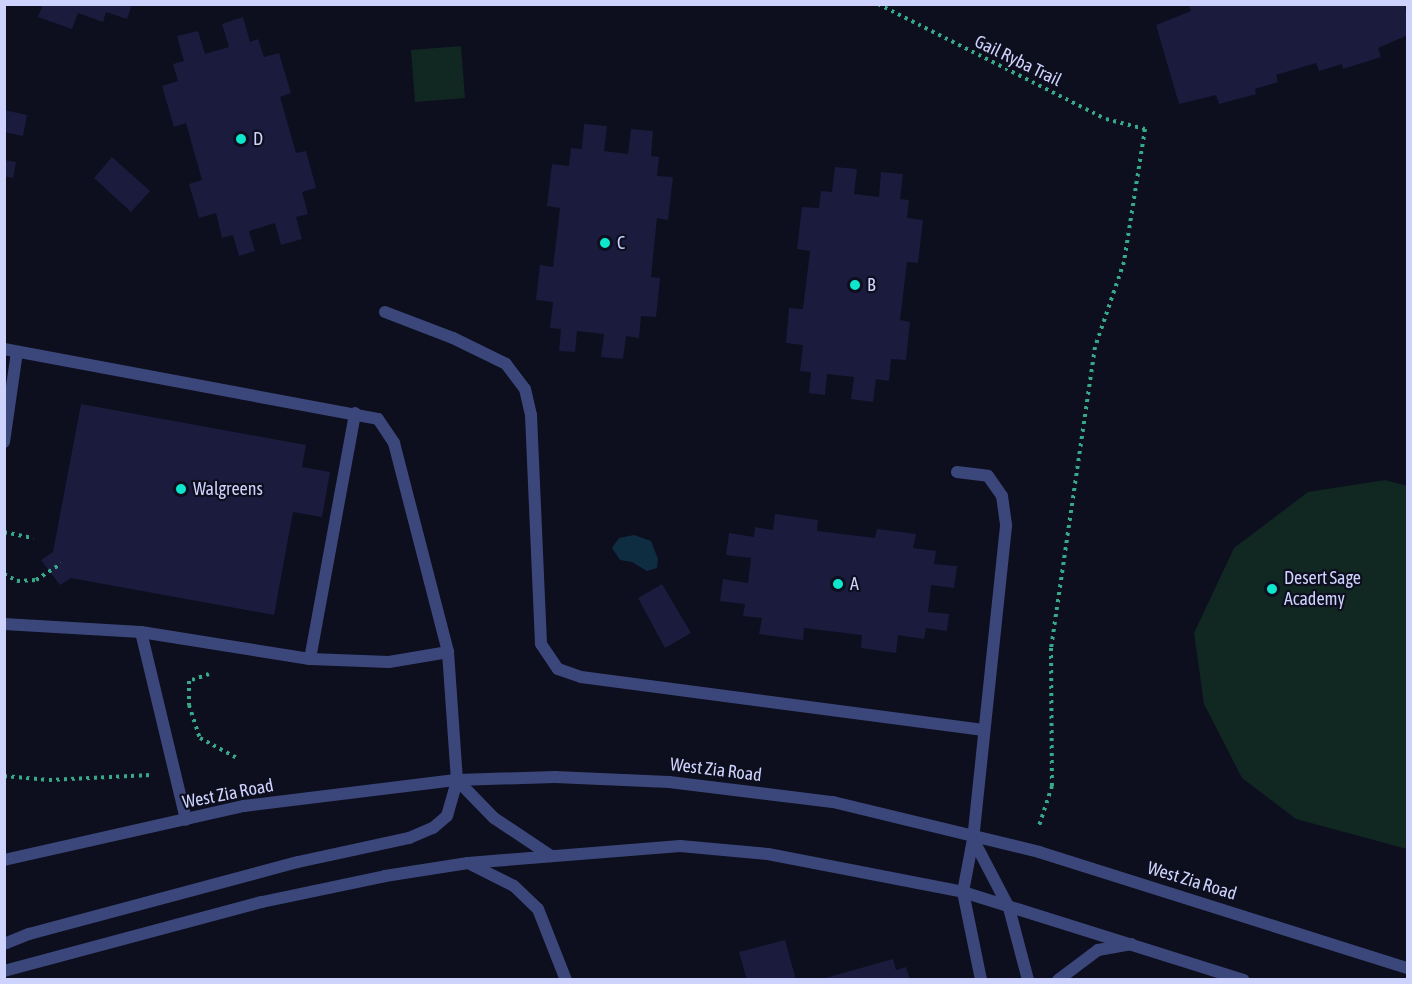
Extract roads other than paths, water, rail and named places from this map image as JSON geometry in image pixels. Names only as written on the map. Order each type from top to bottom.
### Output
[{"type":"street","points":[[385,312],[453,338],[506,364],[525,389],[531,415],[541,644],[558,669],[581,677],[984,729]]},
{"type":"street","points":[[4,349],[378,419],[394,443],[448,652],[457,780],[447,816],[433,828],[409,838],[286,865],[29,934],[4,944]]},
{"type":"street","points":[[4,442],[18,352]]},
{"type":"street","points":[[310,659],[355,413]]},
{"type":"street","points":[[957,472],[988,476],[1002,496],[1006,526],[974,839],[963,892],[981,980]]},
{"type":"street","points":[[4,624],[141,632],[310,659],[389,662],[448,652]]},
{"type":"street","points":[[141,632],[186,820]]},
{"type":"street","name":"West Zia Road","points":[[4,860],[244,806],[457,780],[555,777],[681,783],[833,802],[974,839],[1039,852],[1407,968]]},
{"type":"street","points":[[457,780],[494,818],[552,856]]},
{"type":"street","points":[[974,839],[1009,908],[1028,980]]},
{"type":"street","points":[[4,971],[262,902],[468,863],[680,846],[768,854],[963,892],[1009,908],[1135,943],[1244,980]]},
{"type":"street","points":[[468,863],[514,886],[538,909],[566,980]]},
{"type":"street","points":[[1059,980],[1098,951],[1135,943]]},
{"type":"water","points":[[634,535],[651,541],[658,559],[657,568],[647,571],[632,562],[620,560],[612,548],[619,538]]},
{"type":"place","name":"D","points":[[241,139]]},
{"type":"place","name":"C","points":[[605,243]]},
{"type":"place","name":"B","points":[[855,285]]},
{"type":"place","name":"Walgreens","points":[[181,489]]},
{"type":"place","name":"A","points":[[838,584]]},
{"type":"place","name":"Desert Sage Academy","points":[[1272,589]]}]
